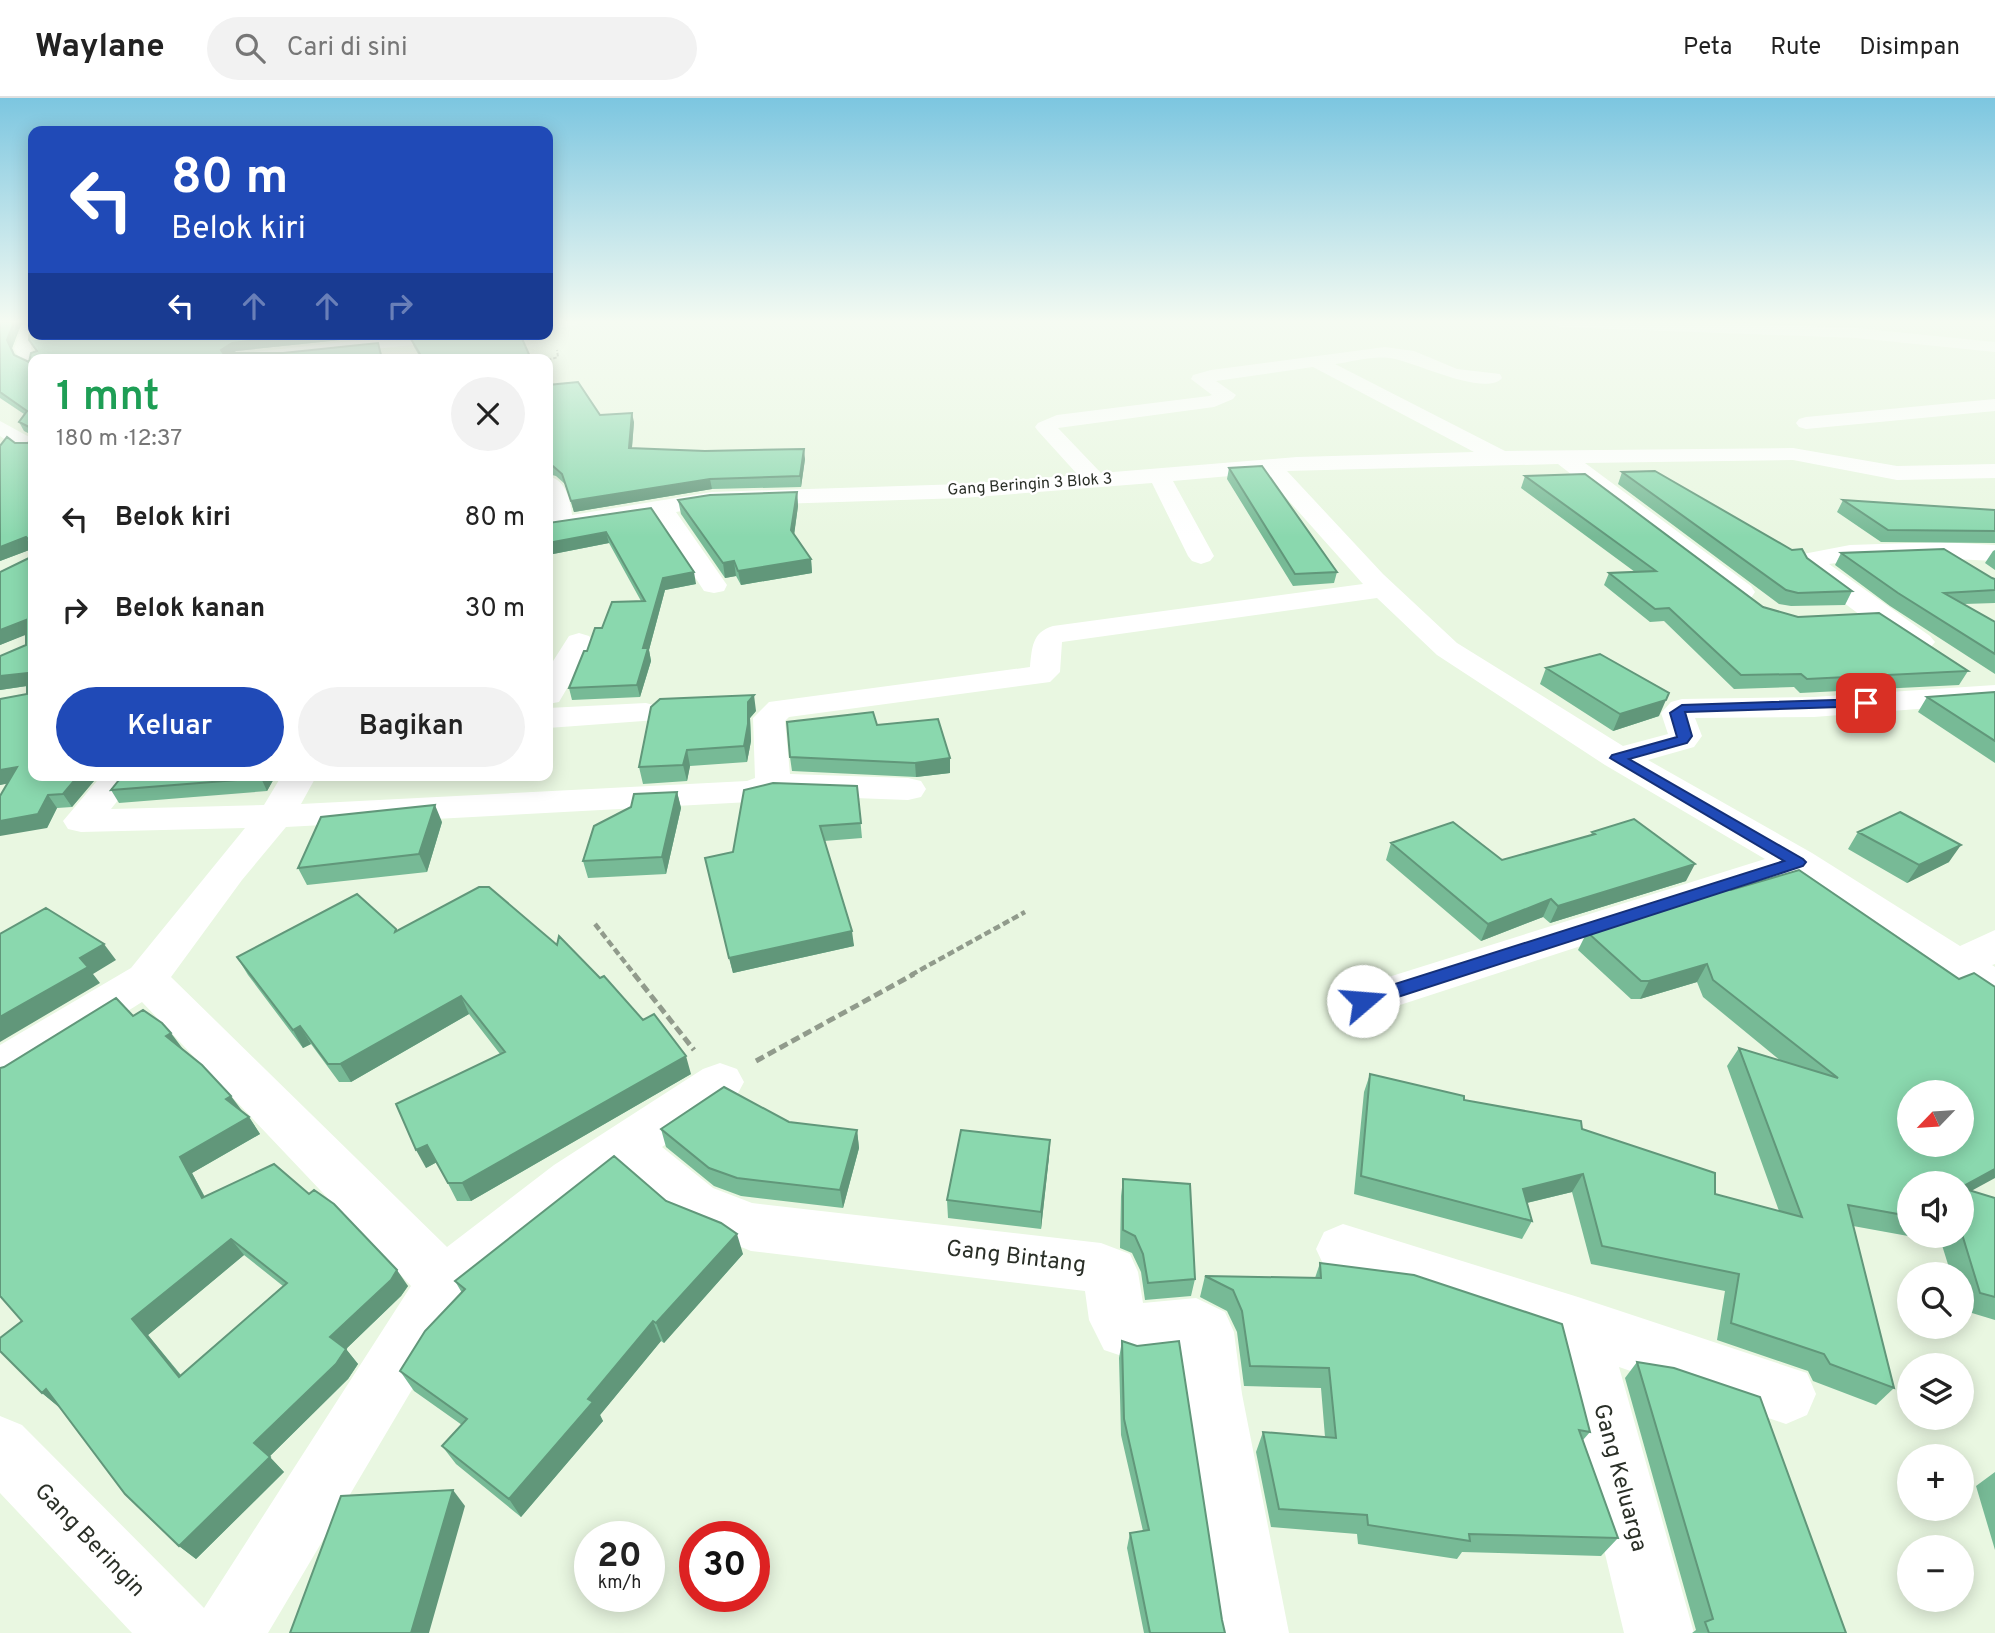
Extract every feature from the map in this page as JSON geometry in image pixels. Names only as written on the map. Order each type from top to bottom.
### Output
[{"type":"street","points":[[1095,481],[1045,427],[1057,421],[1214,401],[1226,395],[1224,394]]},
{"type":"street","points":[[1377,394],[1500,458]]},
{"type":"street","points":[[1381,396],[1411,394]]},
{"type":"street","points":[[1806,423],[1995,405]]},
{"type":"street","points":[[0,427],[28,444]]},
{"type":"street","name":"Gang Beringin 3 Blok 3","points":[[554,525],[712,499],[963,491],[1270,467],[1500,458],[1793,454],[1897,473],[1995,471]]},
{"type":"street","points":[[1563,457],[1759,606]]},
{"type":"street","points":[[1270,467],[1383,589],[1447,649],[1617,758],[1798,862],[1995,988]]},
{"type":"street","points":[[1159,475],[1201,556]]},
{"type":"street","points":[[553,490],[557,501],[554,525]]},
{"type":"street","points":[[660,506],[714,585]]},
{"type":"street","points":[[1940,550],[1985,578]]},
{"type":"street","points":[[1995,552],[1940,550],[1850,553],[1812,559],[1811,563],[1879,614],[1995,692]]},
{"type":"street","points":[[773,784],[769,718],[780,709],[1039,675],[1045,672],[1047,642],[1053,635],[1383,589]]},
{"type":"street","points":[[1841,616],[1879,614]]},
{"type":"street","points":[[553,686],[579,642]]},
{"type":"street","points":[[1617,758],[1682,740],[1685,736],[1677,713],[1682,709],[1814,707],[1995,692]]},
{"type":"street","points":[[553,718],[646,713]]},
{"type":"street","points":[[116,781],[81,821],[275,816],[483,806],[750,791],[773,784],[908,789]]},
{"type":"street","points":[[0,1068],[146,979],[228,871],[275,816],[296,781]]},
{"type":"street","points":[[483,806],[498,781]]},
{"type":"street","points":[[1363,1001],[1798,862]]},
{"type":"street","points":[[1959,965],[1995,945]]},
{"type":"street","points":[[146,979],[445,1282]]},
{"type":"street","points":[[229,1633],[445,1282],[572,1181],[720,1082]]},
{"type":"street","name":"Gang Bintang","points":[[624,1146],[694,1204],[751,1227],[1101,1268],[1110,1272],[1118,1320],[1124,1330],[1134,1332],[1196,1325],[1205,1332],[1212,1394],[1254,1633]]},
{"type":"street","points":[[1343,1249],[1786,1394]]},
{"type":"street","name":"Gang Keluarga","points":[[1578,1324],[1660,1633]]},
{"type":"street","name":"Gang Beringin","points":[[0,1447],[180,1633]]},
{"type":"path","points":[[595,924],[720,1082],[1025,912]]},
{"type":"building","points":[[2,394],[28,394],[28,426],[19,422],[27,411]]},
{"type":"building","points":[[553,394],[586,394],[600,415],[632,413],[629,448],[705,451],[804,449],[800,476],[710,479],[571,501],[562,474],[553,466]]},
{"type":"building","points":[[7,437],[15,443],[28,443],[28,539],[26,537],[0,547],[0,446]]},
{"type":"building","points":[[1262,466],[1337,572],[1295,574],[1229,468]]},
{"type":"building","points":[[1655,471],[1792,550],[1802,549],[1807,558],[1852,591],[1798,593],[1786,590],[1622,472]]},
{"type":"building","points":[[1585,474],[1763,607],[1798,617],[1879,613],[1968,671],[1807,679],[1801,674],[1741,675],[1669,608],[1655,609],[1609,573],[1656,571],[1525,476]]},
{"type":"building","points":[[797,492],[791,530],[811,559],[738,571],[734,561],[723,563],[678,500],[710,495]]},
{"type":"building","points":[[1843,500],[1995,510],[1995,531],[1888,530]]},
{"type":"building","points":[[651,508],[694,572],[663,578],[643,648],[648,648],[637,685],[569,688],[595,628],[602,628],[612,602],[645,601],[606,532],[553,542],[553,522]]},
{"type":"building","points":[[1944,549],[1995,579],[1995,590],[1944,593],[1995,622],[1995,654],[1898,593],[1841,553]]},
{"type":"building","points":[[28,558],[28,781],[74,781],[63,794],[48,795],[38,814],[0,821],[0,796],[17,767],[0,770],[0,699],[27,694],[27,673],[0,676],[0,656],[26,645],[26,620],[0,630],[0,572]]},
{"type":"building","points":[[1600,654],[1669,693],[1666,700],[1620,714],[1546,668]]},
{"type":"building","points":[[1995,692],[1995,741],[1927,697]]},
{"type":"building","points":[[754,695],[748,702],[744,746],[687,750],[683,765],[639,767],[651,707],[660,699]]},
{"type":"building","points":[[873,712],[877,725],[938,719],[950,758],[915,763],[790,757],[787,722]]},
{"type":"building","points":[[118,781],[224,781],[111,790]]},
{"type":"building","points":[[773,783],[857,786],[861,823],[820,826],[852,931],[729,958],[705,858],[733,852],[744,790]]},
{"type":"building","points":[[677,792],[662,857],[583,861],[594,826],[631,807],[634,794]]},
{"type":"building","points":[[435,805],[419,854],[298,868],[321,817]]},
{"type":"building","points":[[1900,812],[1961,845],[1919,865],[1858,832]]},
{"type":"building","points":[[1634,819],[1695,864],[1558,906],[1551,899],[1488,924],[1391,843],[1453,822],[1502,860],[1595,834],[1592,832]]},
{"type":"building","points":[[1799,870],[1959,979],[1974,973],[1995,987],[1995,1169],[1974,1180],[1974,1171],[1897,1171],[1897,1214],[1848,1205],[1894,1388],[1830,1364],[1824,1354],[1731,1323],[1739,1274],[1602,1246],[1583,1174],[1523,1189],[1532,1221],[1361,1176],[1370,1074],[1464,1096],[1464,1100],[1581,1121],[1582,1129],[1715,1173],[1715,1194],[1802,1217],[1739,1048],[1838,1078],[1713,980],[1707,964],[1641,981],[1587,932],[1727,887],[1731,890]]},
{"type":"building","points":[[479,887],[489,887],[557,945],[559,936],[600,978],[604,976],[643,1020],[654,1014],[686,1056],[462,1183],[448,1183],[427,1145],[416,1150],[396,1104],[505,1052],[461,996],[340,1064],[328,1064],[300,1026],[293,1030],[237,957],[357,894],[396,929],[395,932]]},
{"type":"building","points":[[46,908],[104,944],[80,958],[88,967],[0,1017],[0,934]]},
{"type":"building","points":[[116,998],[133,1016],[143,1010],[162,1023],[171,1033],[166,1036],[202,1065],[231,1096],[226,1099],[249,1117],[180,1157],[202,1198],[274,1164],[309,1194],[314,1190],[334,1204],[397,1270],[391,1280],[330,1337],[346,1349],[336,1364],[254,1443],[270,1457],[179,1546],[125,1494],[46,1389],[42,1393],[0,1351],[0,1338],[22,1321],[0,1296],[0,1068]],"holes":[[[231,1239],[287,1283],[179,1377],[132,1319]]]},
{"type":"building","points":[[724,1087],[789,1122],[857,1130],[840,1190],[737,1178],[709,1168],[661,1129]]},
{"type":"building","points":[[961,1130],[1050,1140],[1041,1212],[947,1200]]},
{"type":"building","points":[[614,1156],[666,1201],[721,1223],[737,1234],[656,1323],[653,1321],[588,1399],[593,1402],[509,1499],[442,1446],[467,1419],[400,1371],[425,1331],[465,1289],[455,1281]]},
{"type":"building","points":[[1123,1179],[1190,1184],[1195,1279],[1148,1283],[1143,1254],[1135,1236],[1123,1230]]},
{"type":"building","points":[[1974,1192],[1995,1198],[1995,1297],[1980,1293],[1974,1273],[1974,1262],[1971,1262],[1966,1248],[1974,1248]]},
{"type":"building","points":[[1320,1263],[1414,1275],[1562,1324],[1590,1432],[1579,1430],[1618,1538],[1469,1534],[1470,1541],[1368,1525],[1367,1515],[1279,1509],[1263,1432],[1336,1438],[1329,1368],[1250,1366],[1242,1311],[1233,1290],[1205,1276],[1321,1278]]},
{"type":"building","points":[[1122,1341],[1137,1346],[1179,1341],[1225,1633],[1150,1633],[1130,1533],[1149,1530],[1124,1419]]},
{"type":"building","points":[[1637,1362],[1674,1368],[1760,1397],[1846,1633],[1709,1633],[1705,1622],[1713,1619]]},
{"type":"building","points":[[453,1490],[411,1633],[290,1633],[341,1496]]},
{"type":"route","points":[[1363,1001],[1798,862],[1617,758],[1682,740],[1685,736],[1677,713],[1682,709],[1814,707],[1866,703]]}]
